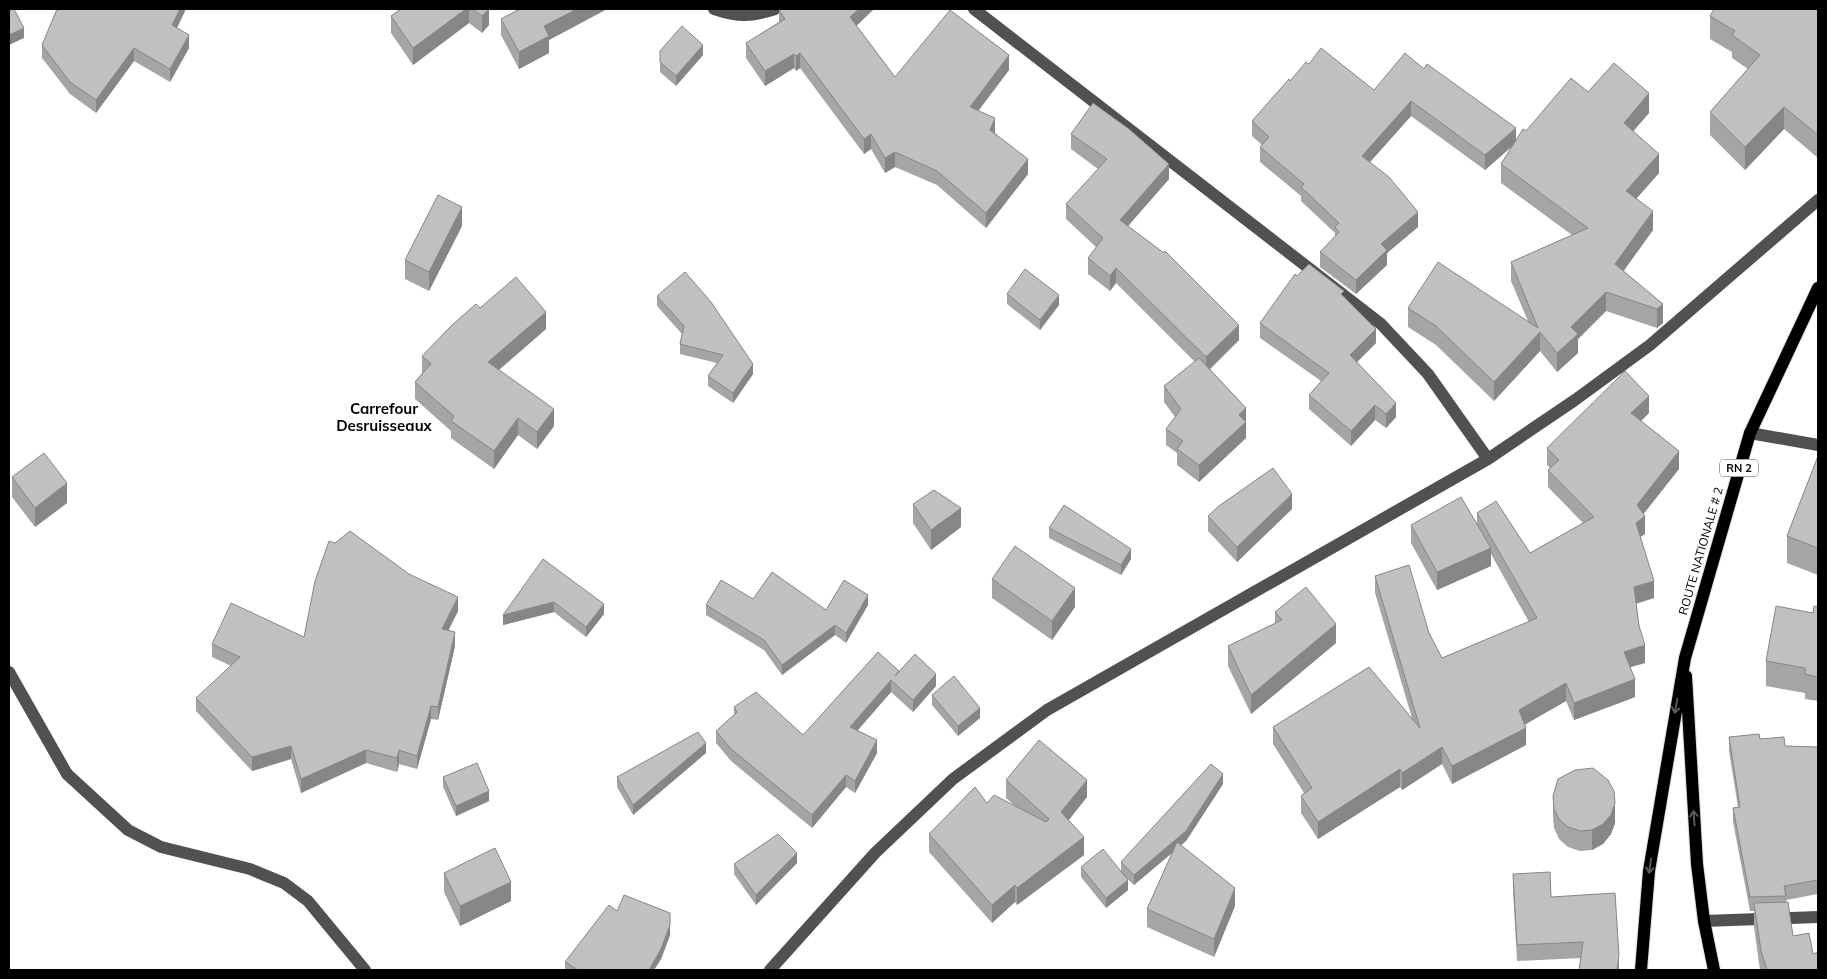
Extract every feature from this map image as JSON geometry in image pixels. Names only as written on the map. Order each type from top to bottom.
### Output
[{"type":"main road","name":"ROUTE NATIONALE # 2","points":[[1641,970],[1649,871],[1685,658],[1750,433],[1818,288]]},
{"type":"main road","name":"ROUTE NATIONALE # 2","points":[[1685,658],[1697,864],[1704,921],[1714,970]]},
{"type":"street","points":[[714,9],[736,16],[758,14],[776,9]]},
{"type":"street","points":[[974,9],[1381,324],[1428,374],[1488,459]]},
{"type":"street","points":[[770,970],[876,853],[953,779],[1047,710],[1488,459],[1575,400],[1650,345],[1818,200]]},
{"type":"street","points":[[1750,433],[1818,445]]},
{"type":"street","points":[[9,672],[67,774],[128,830],[161,847],[250,869],[284,883],[308,901],[365,970]]},
{"type":"street","points":[[1704,921],[1818,917]]},
{"type":"building","points":[[9,9],[14,9],[24,28],[9,35]]},
{"type":"building","points":[[57,9],[180,9],[172,25],[189,35],[170,69],[134,48],[96,100],[70,82],[42,45]]},
{"type":"building","points":[[401,9],[466,9],[413,48],[391,16]]},
{"type":"building","points":[[473,9],[489,9],[482,16]]},
{"type":"building","points":[[520,9],[577,9],[544,26],[549,36],[519,52],[501,19]]},
{"type":"building","points":[[859,9],[850,17],[895,77],[950,10],[1009,55],[970,107],[995,118],[990,130],[1028,159],[986,213],[937,171],[895,152],[885,158],[871,134],[864,139],[800,53],[796,56],[794,54],[765,71],[746,43],[785,19],[779,10]]},
{"type":"building","points":[[1714,9],[1818,9],[1818,135],[1784,107],[1745,147],[1710,112],[1760,55],[1732,35],[1735,31],[1710,16]]},
{"type":"building","points":[[682,26],[703,45],[676,76],[660,62],[660,51]]},
{"type":"building","points":[[1321,48],[1374,90],[1405,53],[1424,69],[1427,64],[1516,128],[1485,155],[1411,101],[1362,156],[1389,177],[1418,212],[1381,244],[1387,250],[1356,280],[1320,252],[1339,232],[1335,227],[1339,223],[1301,187],[1304,184],[1260,147],[1269,137],[1252,121],[1306,62],[1309,64]]},
{"type":"building","points":[[1614,63],[1649,93],[1624,123],[1659,154],[1626,191],[1653,211],[1615,264],[1663,304],[1657,309],[1606,292],[1571,327],[1578,334],[1557,353],[1540,332],[1494,382],[1436,326],[1408,308],[1438,262],[1538,328],[1511,262],[1588,228],[1501,164],[1523,129],[1526,131],[1571,78],[1588,92]]},
{"type":"building","points":[[1093,103],[1129,129],[1169,164],[1120,220],[1164,253],[1165,251],[1239,325],[1206,357],[1116,268],[1110,276],[1088,258],[1103,238],[1066,204],[1107,159],[1071,134]]},
{"type":"building","points":[[438,195],[462,207],[429,272],[405,260]]},
{"type":"building","points":[[1309,264],[1344,291],[1341,294],[1376,329],[1350,355],[1396,403],[1386,414],[1375,405],[1351,431],[1309,395],[1329,373],[1260,323],[1295,274],[1297,276]]},
{"type":"building","points":[[1025,269],[1059,295],[1040,320],[1007,294]]},
{"type":"building","points":[[685,272],[711,302],[753,364],[733,393],[708,376],[723,355],[680,344],[684,326],[657,296]]},
{"type":"building","points":[[516,277],[546,312],[488,362],[554,409],[537,432],[518,418],[494,451],[451,421],[454,416],[415,382],[431,364],[422,356],[452,325],[476,304],[480,308]]},
{"type":"building","points":[[1199,358],[1246,408],[1239,415],[1246,422],[1199,465],[1177,449],[1183,441],[1166,429],[1181,409],[1164,386]]},
{"type":"building","points":[[1625,371],[1649,396],[1631,413],[1679,451],[1637,505],[1645,516],[1636,523],[1654,581],[1634,587],[1639,626],[1645,645],[1624,652],[1635,679],[1574,703],[1566,683],[1519,710],[1526,728],[1452,766],[1442,747],[1402,773],[1400,769],[1318,822],[1301,796],[1312,788],[1273,727],[1369,667],[1420,728],[1375,576],[1409,565],[1429,633],[1442,658],[1537,618],[1477,513],[1496,501],[1530,553],[1594,517],[1548,470],[1559,460],[1547,448]]},
{"type":"building","points":[[44,453],[67,483],[35,508],[12,477]]},
{"type":"building","points":[[1818,456],[1818,548],[1787,536]]},
{"type":"building","points":[[1273,468],[1292,494],[1237,547],[1208,516],[1219,506]]},
{"type":"building","points":[[934,490],[961,508],[931,530],[913,504]]},
{"type":"building","points":[[1461,497],[1491,548],[1437,572],[1411,525]]},
{"type":"building","points":[[1064,505],[1131,549],[1121,565],[1049,528]]},
{"type":"building","points":[[350,531],[409,574],[458,597],[442,629],[455,632],[438,707],[431,706],[417,756],[399,750],[397,758],[366,750],[301,779],[291,746],[252,757],[196,698],[240,657],[212,644],[231,603],[304,637],[315,581],[329,541],[335,543]]},
{"type":"building","points":[[1015,546],[1075,588],[1052,621],[992,579]]},
{"type":"building","points":[[543,559],[604,604],[586,627],[554,602],[503,615]]},
{"type":"building","points":[[772,572],[826,610],[844,580],[868,595],[846,633],[835,625],[782,665],[764,640],[706,605],[721,580],[753,599]]},
{"type":"building","points":[[1306,587],[1336,624],[1251,695],[1228,646],[1282,620],[1275,612]]},
{"type":"building","points":[[1776,606],[1813,613],[1814,606],[1818,607],[1818,677],[1805,674],[1805,668],[1766,661]]},
{"type":"building","points":[[878,652],[899,671],[895,676],[915,654],[936,674],[913,700],[891,680],[850,727],[877,740],[855,781],[846,775],[812,815],[731,749],[716,731],[737,712],[734,707],[756,692],[803,735]]},
{"type":"building","points":[[954,676],[980,708],[958,726],[932,695]]},
{"type":"building","points":[[698,732],[706,743],[633,805],[617,777]]},
{"type":"building","points":[[1759,734],[1760,739],[1784,737],[1785,746],[1818,747],[1818,880],[1784,886],[1786,896],[1750,897],[1733,808],[1740,807],[1729,737]]},
{"type":"building","points":[[1039,740],[1087,780],[1061,812],[1084,837],[1017,888],[1015,885],[992,905],[929,834],[975,787],[987,803],[994,795],[1046,822],[1049,819],[1006,780]]},
{"type":"building","points":[[477,763],[489,791],[456,806],[443,777]]},
{"type":"building","points":[[1211,764],[1223,774],[1186,831],[1134,875],[1121,862]]},
{"type":"building","points":[[1593,768],[1608,780],[1614,791],[1615,803],[1611,815],[1603,824],[1592,830],[1580,831],[1568,827],[1559,819],[1554,809],[1553,796],[1558,779],[1575,770]]},
{"type":"building","points":[[778,834],[797,853],[756,895],[734,864]]},
{"type":"building","points":[[1177,842],[1235,888],[1214,939],[1147,909]]},
{"type":"building","points":[[495,848],[511,882],[460,906],[444,873]]},
{"type":"building","points":[[1103,849],[1128,880],[1106,898],[1081,867]]},
{"type":"building","points":[[1550,872],[1551,897],[1615,893],[1619,955],[1617,970],[1579,970],[1583,942],[1517,945],[1513,874]]},
{"type":"building","points":[[624,895],[670,913],[670,925],[661,949],[649,970],[578,970],[565,962],[609,905],[617,911]]},
{"type":"building","points":[[1788,902],[1793,936],[1809,933],[1813,954],[1818,952],[1818,970],[1767,970],[1761,951],[1754,903]]},
{"type":"district","name":"Carrefour Desruisseaux","points":[[384,418]]}]
